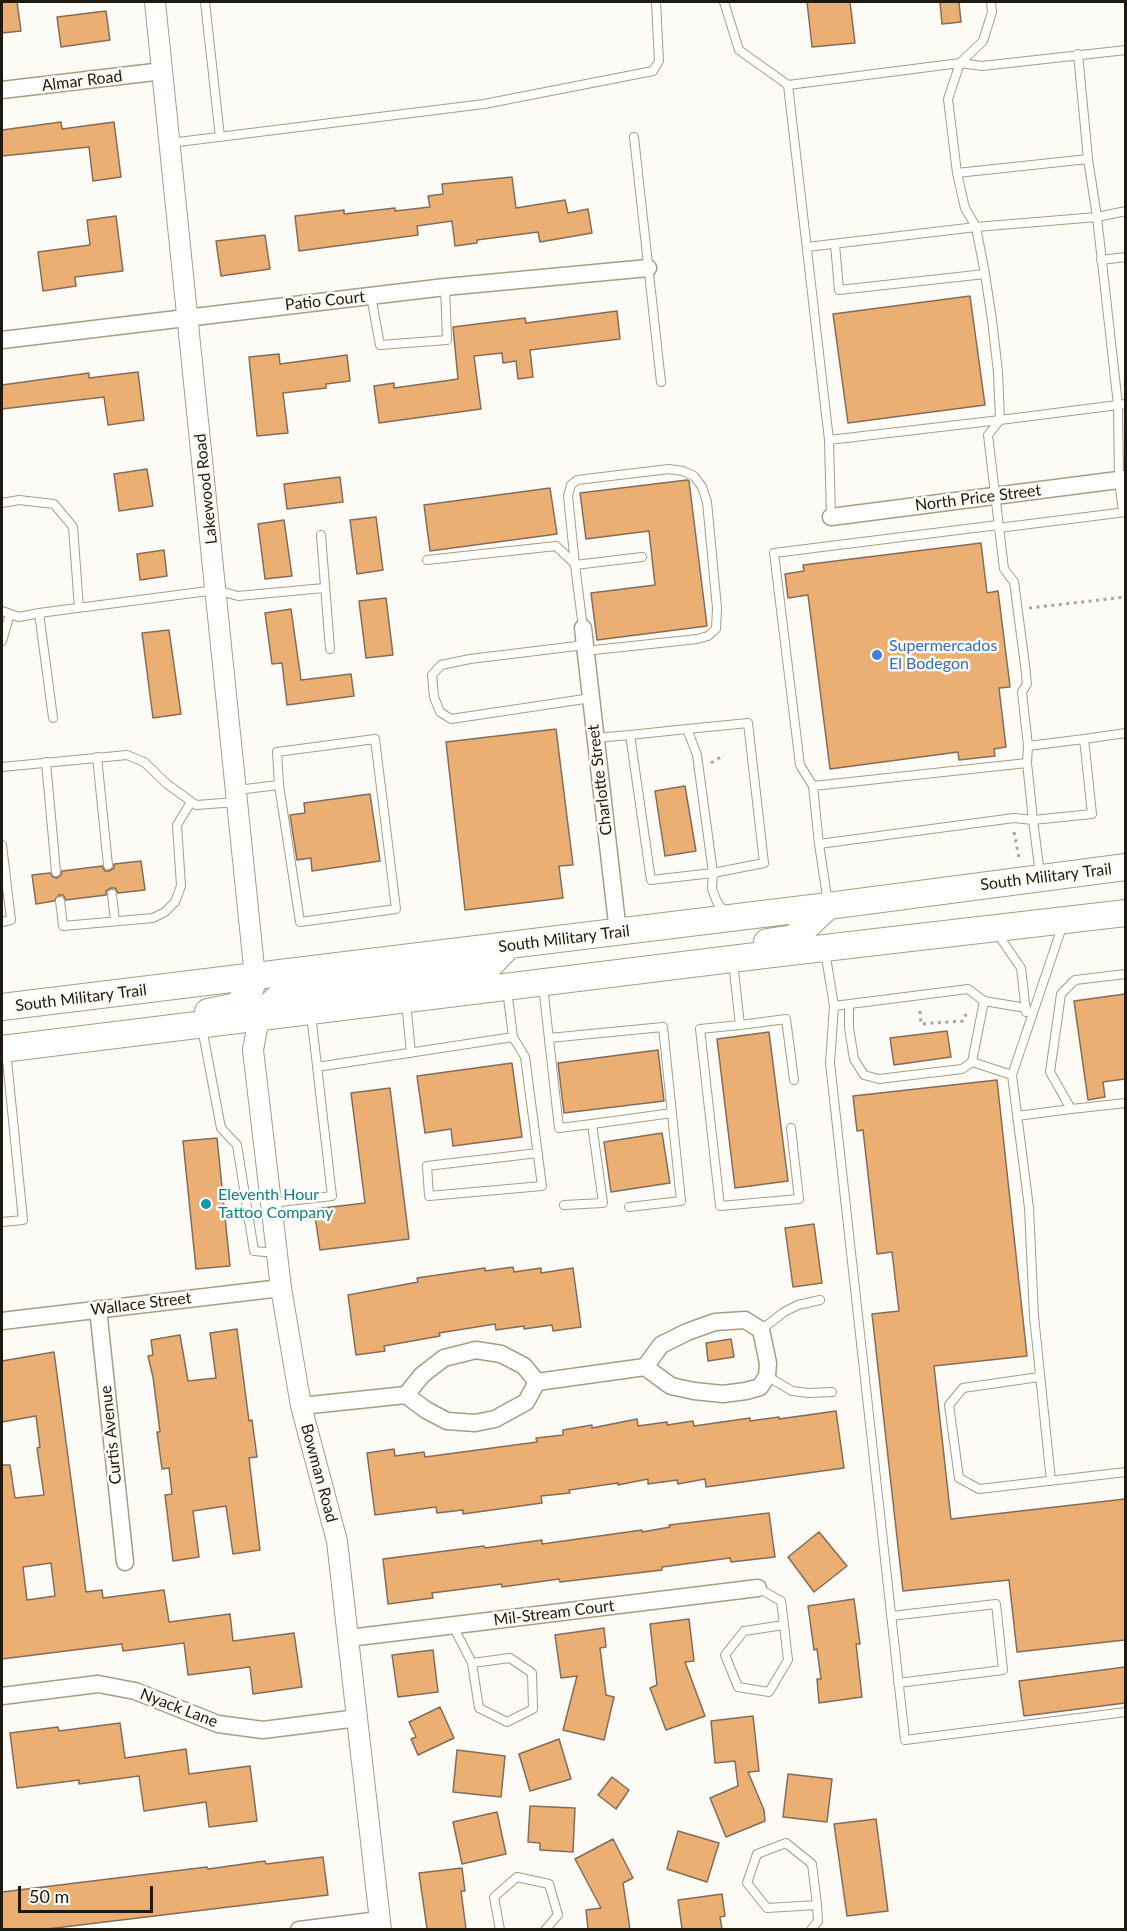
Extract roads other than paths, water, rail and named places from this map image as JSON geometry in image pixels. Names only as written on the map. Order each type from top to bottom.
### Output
[{"type":"main road","name":"South Military Trail","points":[[2,1007],[828,906],[1125,867]]},
{"type":"main road","points":[[543,982],[557,968],[794,938],[828,906]]},
{"type":"main road","points":[[4,1048],[1125,913]]},
{"type":"main road","points":[[259,1017],[265,1008],[278,998],[298,993],[485,969],[509,945]]},
{"type":"main road","points":[[32,1045],[57,1033],[230,1009],[237,1006],[249,992],[255,976]]},
{"type":"street","name":"Lakewood Road","points":[[155,2],[255,976]]},
{"type":"street","name":"Almar Road","points":[[2,90],[163,71]]},
{"type":"street","name":"Patio Court","points":[[2,340],[445,287],[648,268]]},
{"type":"street","name":"North Price Street","points":[[831,517],[1122,480]]},
{"type":"street","name":"Charlotte Street","points":[[583,628],[618,932]]},
{"type":"street","name":"Bowman Road","points":[[259,1017],[253,1050],[281,1288],[301,1406],[337,1541],[380,1924]]},
{"type":"street","name":"Wallace Street","points":[[2,1321],[281,1288]]},
{"type":"street","name":"Curtis Avenue","points":[[98,1309],[125,1562]]},
{"type":"street","points":[[537,1382],[645,1367],[671,1386],[723,1394],[760,1387],[767,1376],[768,1363],[761,1330],[745,1320],[715,1322],[696,1328],[661,1345],[645,1367]]},
{"type":"street","points":[[406,1395],[422,1375],[444,1358],[476,1350],[501,1354],[525,1366],[537,1382]]},
{"type":"street","points":[[301,1406],[406,1395],[426,1410],[447,1420],[475,1423],[495,1419],[526,1402],[537,1382]]},
{"type":"street","name":"Mil-Stream Court","points":[[349,1638],[758,1588]]},
{"type":"street","name":"Nyack Lane","points":[[2,1696],[98,1684],[135,1690],[218,1724],[263,1730],[358,1718]]},
{"type":"street","points":[[300,1929],[380,1924]]},
{"type":"lane","points":[[205,2],[220,137]]},
{"type":"lane","points":[[170,143],[484,104],[653,71],[659,61],[656,2]]},
{"type":"lane","points":[[724,2],[739,50],[788,85],[960,63],[982,66],[1125,50]]},
{"type":"lane","points":[[991,2],[992,12],[982,41],[960,63],[948,99],[957,173],[965,208],[976,227],[986,274],[998,372],[1000,420],[988,435],[1004,569],[1014,582],[1027,684],[1022,692],[1028,746],[1027,763],[1041,878]]},
{"type":"lane","points":[[828,906],[813,786],[800,765],[774,554],[1124,512],[1122,405],[1088,159],[1078,54]]},
{"type":"lane","points":[[788,85],[829,440],[831,517]]},
{"type":"lane","points":[[634,137],[661,382]]},
{"type":"lane","points":[[957,173],[1088,159]]},
{"type":"lane","points":[[807,247],[976,227],[1097,217],[1125,211]]},
{"type":"lane","points":[[835,244],[839,290],[986,274]]},
{"type":"lane","points":[[1101,260],[1125,257]]},
{"type":"lane","points":[[371,296],[380,345],[447,340],[445,287]]},
{"type":"lane","points":[[829,440],[1122,405]]},
{"type":"lane","points":[[583,628],[568,496],[571,485],[577,480],[669,468],[694,476],[702,486],[707,502],[717,608],[716,629],[708,636],[697,639],[550,649],[481,657],[441,665],[432,675],[434,697],[440,712],[451,719],[591,698]]},
{"type":"lane","points":[[2,502],[19,500],[54,504],[73,527],[79,608]]},
{"type":"lane","points":[[321,535],[330,649]]},
{"type":"lane","points":[[427,560],[556,546],[575,564],[642,557]]},
{"type":"lane","points":[[2,641],[6,612],[19,617],[216,590],[238,596],[324,588]]},
{"type":"lane","points":[[39,613],[53,718]]},
{"type":"lane","points":[[595,738],[748,723],[764,863],[713,873],[651,880],[630,735]]},
{"type":"lane","points":[[687,729],[697,755],[713,873],[712,889],[717,902],[730,918]]},
{"type":"lane","points":[[1028,746],[1125,733]]},
{"type":"lane","points":[[375,739],[396,909],[300,922],[279,785],[277,752],[375,739]]},
{"type":"lane","points":[[819,844],[1014,818],[1033,820],[1092,814],[1084,740]]},
{"type":"lane","points":[[2,766],[127,755],[144,762],[166,784],[196,805],[279,785]]},
{"type":"lane","points":[[97,757],[108,865]]},
{"type":"lane","points":[[46,762],[56,872]]},
{"type":"lane","points":[[813,786],[1027,763]]},
{"type":"lane","points":[[60,901],[63,926],[153,918],[165,912],[174,902],[181,886],[177,825],[190,802]]},
{"type":"lane","points":[[2,845],[11,920],[2,922]]},
{"type":"lane","points":[[112,894],[115,921]]},
{"type":"lane","points":[[1051,1480],[1033,1305],[1029,1208],[1012,1075],[1064,920]]},
{"type":"lane","points":[[994,928],[1021,968],[1028,1027]]},
{"type":"lane","points":[[825,948],[834,1006],[830,1063],[905,1740],[1125,1712]]},
{"type":"lane","points":[[733,959],[740,1025]]},
{"type":"lane","points":[[1071,1109],[1050,1072],[1061,994],[1076,980],[1125,974]]},
{"type":"lane","points":[[543,982],[559,1128],[672,1113]]},
{"type":"lane","points":[[506,987],[513,1037],[525,1057],[538,1153],[542,1186],[429,1196],[427,1166],[538,1153]]},
{"type":"lane","points":[[834,1006],[972,991],[984,1001],[1026,1008]]},
{"type":"lane","points":[[406,999],[411,1053]]},
{"type":"lane","points":[[849,1004],[849,1028],[854,1059],[864,1075],[879,1079],[962,1069],[972,1062],[984,1001]]},
{"type":"lane","points":[[271,1203],[332,1196],[311,1011]]},
{"type":"lane","points":[[791,1128],[799,1199],[720,1206],[700,1029],[786,1019],[794,1080]]},
{"type":"lane","points":[[201,1024],[221,1128],[237,1145],[254,1251],[277,1253]]},
{"type":"lane","points":[[549,1038],[663,1027],[681,1201],[629,1207]]},
{"type":"lane","points":[[317,1067],[513,1037]]},
{"type":"lane","points":[[2,1222],[22,1220],[12,1102],[4,1048]]},
{"type":"lane","points":[[972,1062],[1012,1075]]},
{"type":"lane","points":[[2,1104],[12,1102]]},
{"type":"lane","points":[[1017,1116],[1125,1103]]},
{"type":"lane","points":[[564,1205],[603,1203],[592,1124]]},
{"type":"lane","points":[[761,1330],[784,1312],[798,1305],[820,1300]]},
{"type":"lane","points":[[767,1376],[792,1391],[832,1392]]},
{"type":"lane","points":[[1040,1377],[963,1388],[949,1405],[959,1478],[979,1489],[1125,1472]]},
{"type":"lane","points":[[758,1588],[782,1601],[788,1660],[769,1692],[738,1687],[725,1655],[744,1631],[784,1625]]},
{"type":"lane","points":[[891,1616],[996,1604],[1003,1670],[898,1683]]},
{"type":"lane","points":[[453,1626],[472,1663],[479,1708],[507,1722],[533,1709],[532,1673],[510,1658],[472,1663]]},
{"type":"lane","points":[[812,1929],[818,1921],[817,1905],[812,1864],[786,1843],[757,1854],[747,1883],[767,1908],[817,1905]]},
{"type":"lane","points":[[500,1929],[494,1897],[517,1877],[549,1884],[558,1915],[545,1929]]},
{"type":"place","name":"Supermercados El Bodegon","points":[[877,655]]},
{"type":"place","name":"Eleventh Hour Tattoo Company","points":[[206,1204]]}]
